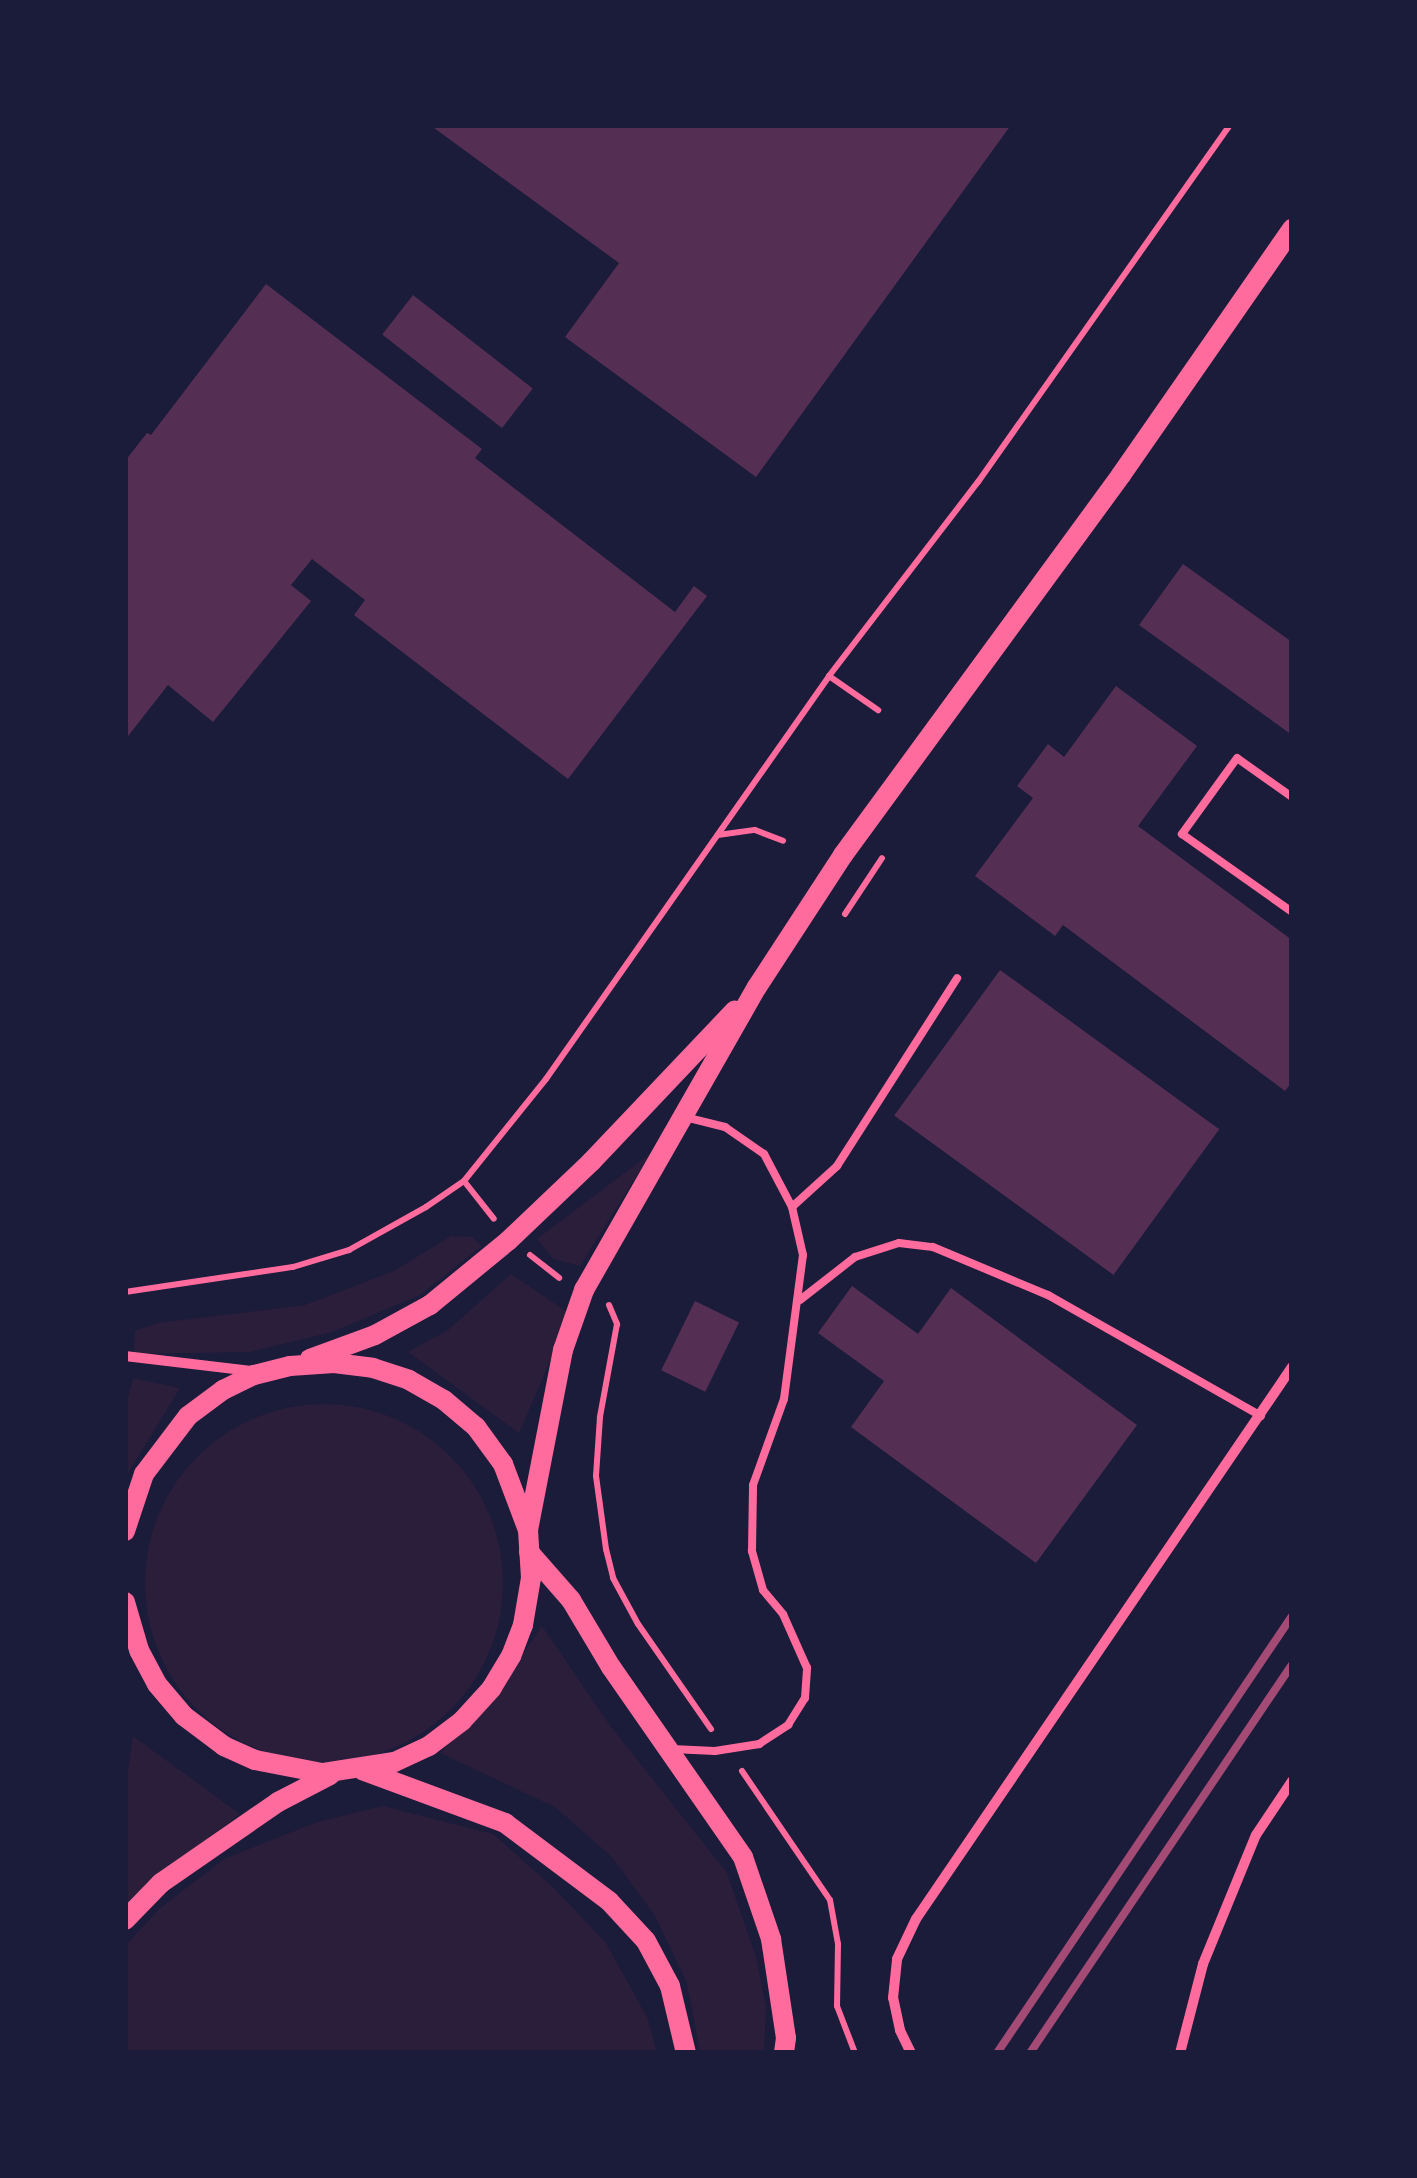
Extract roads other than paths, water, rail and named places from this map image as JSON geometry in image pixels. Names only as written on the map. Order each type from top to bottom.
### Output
[{"type":"main road","points":[[126,1610],[139,1650],[157,1684],[184,1716],[224,1746],[292,1770],[362,1770],[428,1746],[462,1722],[492,1688],[523,1625],[528,1530],[563,1350],[584,1290],[757,987],[843,856],[1121,475],[1292,229]]},
{"type":"main road","points":[[125,1531],[144,1474],[162,1444],[188,1416],[223,1390],[375,1335],[430,1305],[508,1241],[591,1162],[757,987]]},
{"type":"main road","points":[[290,1366],[334,1363],[373,1368],[408,1380],[444,1400],[476,1427],[503,1464],[528,1530]]},
{"type":"main road","points":[[529,1552],[571,1600],[743,1856],[772,1940],[786,2038],[784,2053]]},
{"type":"main road","points":[[362,1770],[505,1823],[610,1901],[646,1941],[670,1986],[686,2053]]},
{"type":"main road","points":[[125,1920],[161,1882],[278,1802],[334,1772]]},
{"type":"street","points":[[125,1356],[174,1365],[267,1372]]},
{"type":"street","points":[[911,2053],[900,2030],[893,1998],[897,1959],[916,1919],[1292,1367]]},
{"type":"street","points":[[1180,2053],[1210,1946],[1256,1836],[1292,1781]]},
{"type":"lane","points":[[1292,798],[1236,758],[1182,834],[1292,912]]},
{"type":"lane","points":[[792,1207],[837,1166],[957,978]]},
{"type":"lane","points":[[668,1748],[725,1750],[759,1744],[788,1725],[805,1698],[807,1668],[798,1639],[763,1590],[752,1551],[753,1485],[784,1400],[803,1255],[792,1207],[764,1154],[746,1138],[683,1117]]},
{"type":"lane","points":[[798,1301],[855,1257],[899,1242],[933,1247],[1048,1296],[1261,1416]]},
{"type":"railway","points":[[997,2053],[1292,1616]]},
{"type":"railway","points":[[1030,2053],[1292,1665]]}]
